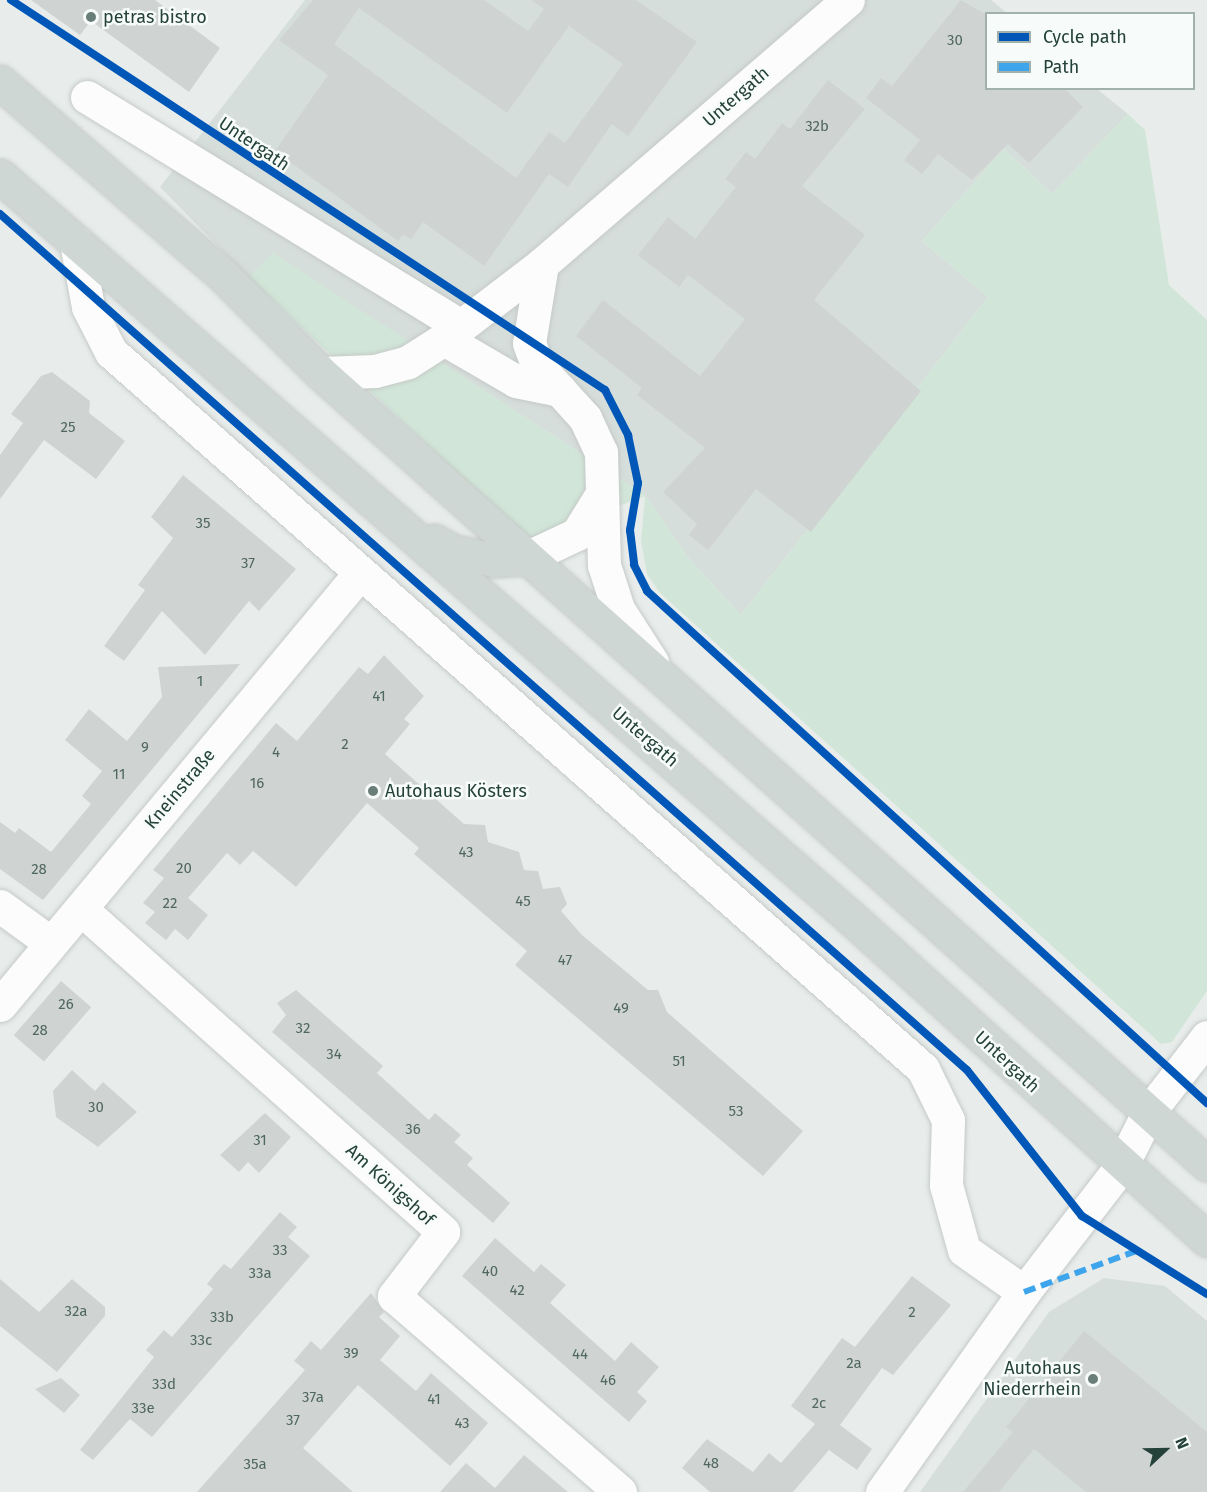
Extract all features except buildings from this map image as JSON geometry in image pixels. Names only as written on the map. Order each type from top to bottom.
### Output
[{"type":"main road","points":[[0,82],[222,274],[321,373],[1207,1164]]},
{"type":"main road","name":"Untergath","points":[[0,177],[396,519],[849,916],[1207,1240]]},
{"type":"main road","points":[[396,519],[454,552],[495,560],[526,558]]},
{"type":"street","name":"Untergath","points":[[321,373],[375,371],[408,362],[452,333],[542,264],[848,0]]},
{"type":"street","points":[[87,97],[452,333],[516,381],[560,390]]},
{"type":"street","points":[[76,242],[88,307],[111,352],[923,1069],[948,1120],[946,1185],[964,1250],[1024,1292]]},
{"type":"street","points":[[542,264],[529,343],[537,365],[585,418],[601,452],[604,565],[618,609],[661,676]]},
{"type":"street","points":[[526,558],[578,534],[601,495]]},
{"type":"street","name":"Kneinstraße","points":[[0,1005],[360,573]]},
{"type":"street","points":[[0,906],[51,944]]},
{"type":"street","name":"Am Königshof","points":[[81,909],[443,1232],[394,1296],[620,1492]]},
{"type":"street","points":[[882,1492],[1024,1292],[1122,1165],[1148,1113],[1207,1037]]},
{"type":"shaded area","points":[[305,0],[991,0],[1006,12],[985,12],[985,90],[1098,90],[1128,114],[1052,194],[1004,149],[922,241],[988,297],[741,615],[689,559],[645,495],[273,254],[249,278],[160,187]]},
{"type":"shaded area","points":[[1104,1278],[1165,1286],[1207,1321],[1207,1492],[920,1492],[1049,1312]]},
{"type":"green space","points":[[1128,114],[1145,130],[1169,285],[1207,320],[1207,991],[1172,1042],[1161,1044],[660,593],[647,574],[641,541],[645,496],[529,540],[249,278],[273,253],[645,495],[689,559],[741,615],[988,297],[922,241],[1004,149],[1052,194]]},
{"type":"marked path","points":[[1024,1292],[1139,1250]]},
{"type":"cycle path","points":[[11,0],[605,390],[628,435],[638,483],[630,530],[634,565],[647,591],[1207,1103]]},
{"type":"cycle path","points":[[0,214],[967,1070],[1082,1216],[1207,1294]]},
{"type":"place","name":"petras bistro","points":[[91,17]]},
{"type":"place","name":"Autohaus Kösters","points":[[373,791]]},
{"type":"place","name":"Autohaus Niederrhein","points":[[1093,1379]]}]
